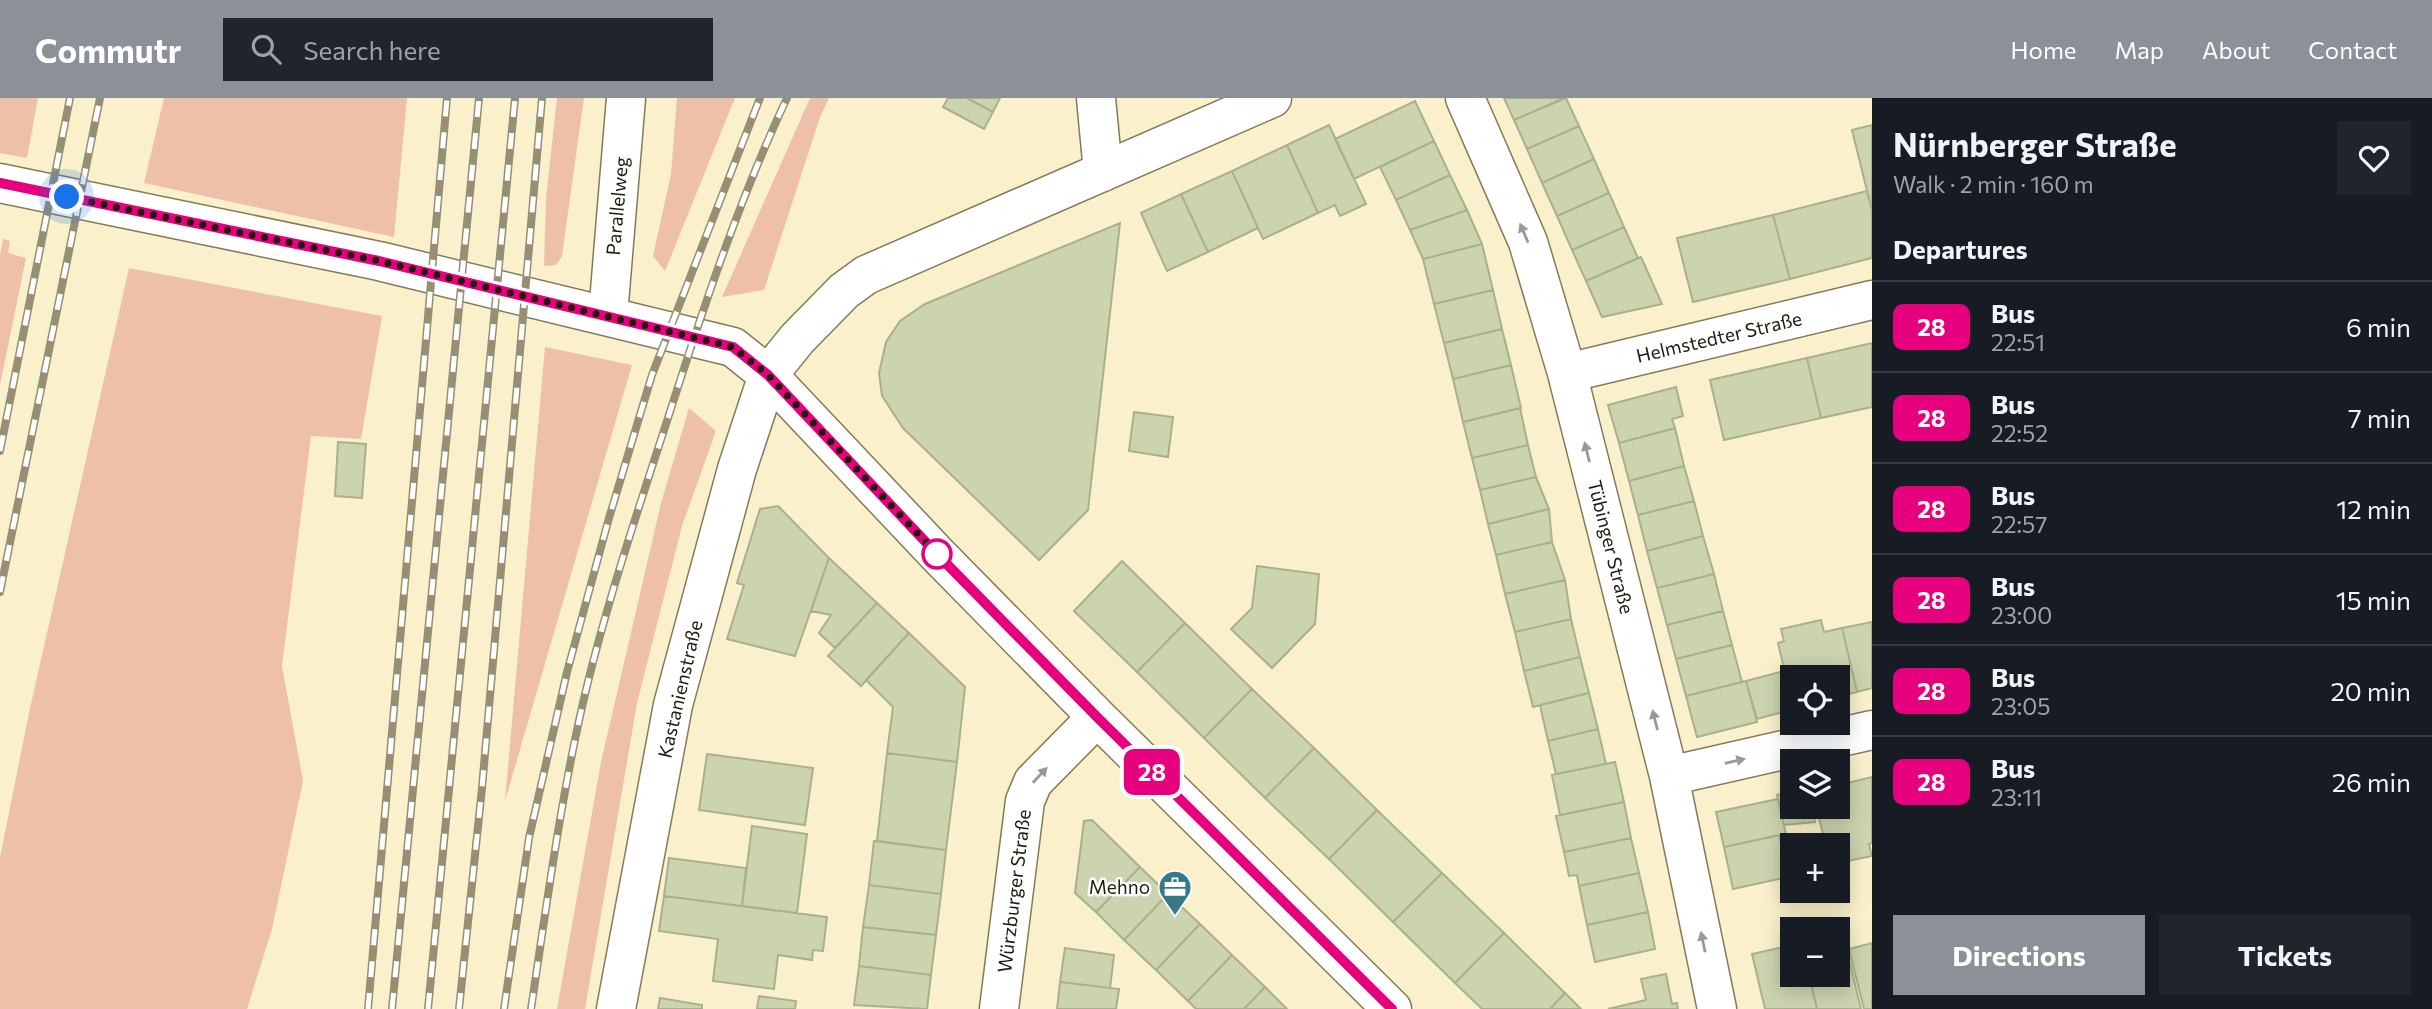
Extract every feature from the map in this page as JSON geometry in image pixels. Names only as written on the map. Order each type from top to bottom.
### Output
[{"type":"street","name":"Parallelweg","points":[[608,315],[626,98]]},
{"type":"street","points":[[1096,98],[1103,172]]},
{"type":"street","points":[[768,375],[806,329],[844,291],[866,275],[1272,98]]},
{"type":"street","name":"Tübinger Straße","points":[[1465,98],[1528,242],[1567,373],[1669,776],[1717,1009]]},
{"type":"street","points":[[0,183],[379,261],[733,347],[768,375],[927,544],[1097,717],[1392,1009]]},
{"type":"street","name":"Helmstedter Straße","points":[[1567,373],[1872,300]]},
{"type":"street","name":"Kastanienstraße","points":[[616,1009],[673,705],[737,469],[768,375]]},
{"type":"street","name":"Würzburger Straße","points":[[999,1009],[1025,801],[1033,782],[1097,717]]},
{"type":"street","points":[[1669,776],[1872,730]]},
{"type":"shaded area","points":[[0,98],[38,98],[27,158],[0,153]]},
{"type":"shaded area","points":[[164,98],[407,98],[394,237],[144,183]]},
{"type":"shaded area","points":[[557,98],[584,98],[562,256],[556,265],[544,266],[546,198]]},
{"type":"shaded area","points":[[677,98],[735,98],[665,271],[653,256],[671,174]]},
{"type":"shaded area","points":[[810,98],[829,98],[820,117],[764,290],[722,297]]},
{"type":"shaded area","points":[[3,239],[10,241],[8,253],[26,258],[0,385],[0,255]]},
{"type":"shaded area","points":[[129,268],[382,316],[361,439],[311,436],[282,666],[303,781],[272,929],[247,1009],[0,1009],[0,857],[29,713]]},
{"type":"shaded area","points":[[545,347],[632,365],[505,801]]},
{"type":"shaded area","points":[[689,408],[716,431],[682,526],[637,703],[585,1009],[557,1009],[601,762],[661,503]]},
{"type":"building","points":[[948,98],[967,98],[993,112],[984,129],[943,107]]},
{"type":"building","points":[[967,98],[1000,98],[993,112]]},
{"type":"building","points":[[1504,98],[1564,98],[1514,120]]},
{"type":"building","points":[[1566,98],[1579,126],[1527,149],[1514,120]]},
{"type":"building","points":[[1415,101],[1434,141],[1354,179],[1335,139]]},
{"type":"building","points":[[1329,125],[1366,204],[1340,216],[1335,205],[1318,213],[1287,145]]},
{"type":"building","points":[[1872,125],[1872,211],[1852,130]]},
{"type":"building","points":[[1579,126],[1594,159],[1542,183],[1527,149]]},
{"type":"building","points":[[1434,141],[1450,175],[1396,200],[1380,167]]},
{"type":"building","points":[[1287,145],[1318,213],[1263,239],[1232,171]]},
{"type":"building","points":[[1594,159],[1609,193],[1557,216],[1542,183]]},
{"type":"building","points":[[1232,171],[1258,228],[1208,252],[1181,194]]},
{"type":"building","points":[[1450,175],[1467,210],[1410,230],[1396,200]]},
{"type":"building","points":[[1867,191],[1872,211],[1872,258],[1790,279],[1773,215]]},
{"type":"building","points":[[1609,193],[1624,227],[1572,250],[1557,216]]},
{"type":"building","points":[[1181,194],[1208,252],[1167,271],[1141,213]]},
{"type":"building","points":[[1467,210],[1482,244],[1423,259],[1410,230]]},
{"type":"building","points":[[1773,215],[1790,279],[1693,302],[1677,238]]},
{"type":"building","points":[[1120,223],[1088,510],[1039,560],[903,428],[882,396],[879,373],[886,342],[900,321],[925,304]]},
{"type":"building","points":[[1624,227],[1638,258],[1586,281],[1572,250]]},
{"type":"building","points":[[1482,244],[1493,290],[1434,304],[1423,259]]},
{"type":"building","points":[[1641,257],[1662,304],[1602,317],[1586,281]]},
{"type":"building","points":[[1493,290],[1502,329],[1444,343],[1434,304]]},
{"type":"building","points":[[1502,329],[1511,365],[1453,379],[1444,343]]},
{"type":"building","points":[[1872,343],[1872,407],[1821,418],[1807,358]]},
{"type":"building","points":[[1807,358],[1821,418],[1724,440],[1710,380]]},
{"type":"building","points":[[1511,365],[1521,408],[1463,422],[1453,379]]},
{"type":"building","points":[[1676,387],[1683,416],[1672,419],[1675,428],[1619,443],[1608,405]]},
{"type":"building","points":[[1520,408],[1528,445],[1472,458],[1463,422]]},
{"type":"building","points":[[1134,412],[1173,417],[1168,457],[1129,451]]},
{"type":"building","points":[[1675,428],[1684,466],[1629,481],[1619,443]]},
{"type":"building","points":[[338,442],[366,444],[362,498],[335,496]]},
{"type":"building","points":[[1528,445],[1536,477],[1480,490],[1472,458]]},
{"type":"building","points":[[1684,466],[1694,501],[1638,515],[1629,481]]},
{"type":"building","points":[[1536,477],[1549,509],[1488,524],[1480,490]]},
{"type":"building","points":[[1694,501],[1703,536],[1647,551],[1638,515]]},
{"type":"building","points":[[778,506],[829,558],[795,656],[727,639],[744,585],[737,583],[760,509]]},
{"type":"building","points":[[1549,509],[1552,542],[1496,555],[1488,524]]},
{"type":"building","points":[[1703,536],[1714,574],[1657,588],[1647,551]]},
{"type":"building","points":[[1552,542],[1565,580],[1505,594],[1496,555]]},
{"type":"building","points":[[829,558],[877,603],[835,648],[819,633],[831,615],[811,611]]},
{"type":"building","points":[[1122,561],[1185,623],[1137,672],[1074,611]]},
{"type":"building","points":[[1257,566],[1319,574],[1315,624],[1272,668],[1231,629],[1252,608]]},
{"type":"building","points":[[1714,574],[1723,611],[1667,625],[1657,588]]},
{"type":"building","points":[[1565,580],[1571,619],[1515,632],[1505,594]]},
{"type":"building","points":[[877,603],[909,633],[861,686],[828,656]]},
{"type":"building","points":[[1723,611],[1732,645],[1676,659],[1667,625]]},
{"type":"building","points":[[1571,619],[1580,657],[1524,671],[1515,632]]},
{"type":"building","points":[[1821,620],[1824,632],[1842,628],[1857,692],[1850,694],[1850,665],[1783,665],[1778,643],[1784,641],[1781,629]]},
{"type":"building","points":[[1872,622],[1872,688],[1857,692],[1842,628]]},
{"type":"building","points":[[1185,623],[1252,689],[1204,738],[1137,672]]},
{"type":"building","points":[[909,633],[965,687],[957,762],[887,753],[893,707],[866,680]]},
{"type":"building","points":[[1732,645],[1742,682],[1686,696],[1676,659]]},
{"type":"building","points":[[1580,657],[1589,693],[1533,707],[1524,671]]},
{"type":"building","points":[[1780,672],[1780,713],[1757,719],[1746,681]]},
{"type":"building","points":[[1746,681],[1757,722],[1697,737],[1686,696]]},
{"type":"building","points":[[1252,689],[1314,748],[1265,798],[1204,738]]},
{"type":"building","points":[[1589,693],[1598,729],[1548,741],[1540,705]]},
{"type":"building","points":[[1598,729],[1606,764],[1556,774],[1548,741]]},
{"type":"building","points":[[1314,748],[1377,810],[1329,859],[1265,798]]},
{"type":"building","points":[[887,753],[957,762],[946,850],[877,841]]},
{"type":"building","points":[[707,754],[813,768],[805,825],[699,810]]},
{"type":"building","points":[[1615,762],[1624,802],[1560,815],[1552,775]]},
{"type":"building","points":[[1872,777],[1872,843],[1869,844],[1872,856],[1850,861],[1850,833],[1823,833],[1819,819],[1850,819],[1850,782]]},
{"type":"building","points":[[1778,799],[1780,819],[1783,819],[1786,833],[1724,847],[1716,812]]},
{"type":"building","points":[[1624,802],[1631,838],[1564,852],[1556,816]]},
{"type":"building","points":[[1377,810],[1442,873],[1393,922],[1329,859]]},
{"type":"building","points":[[1783,819],[1814,819],[1815,822],[1784,825]]},
{"type":"building","points":[[1092,820],[1140,867],[1096,912],[1075,893],[1084,821]]},
{"type":"building","points":[[752,826],[807,834],[797,913],[742,906]]},
{"type":"building","points":[[1779,835],[1780,879],[1733,889],[1724,847]]},
{"type":"building","points":[[1631,838],[1639,873],[1579,886],[1577,875],[1569,876],[1564,852]]},
{"type":"building","points":[[874,841],[946,850],[941,894],[869,885]]},
{"type":"building","points":[[669,858],[746,868],[742,906],[664,896]]},
{"type":"building","points":[[1140,867],[1168,894],[1124,940],[1096,912]]},
{"type":"building","points":[[1442,873],[1504,933],[1455,983],[1393,922]]},
{"type":"building","points":[[1639,873],[1648,912],[1587,925],[1579,886]]},
{"type":"building","points":[[869,885],[941,894],[936,935],[863,927]]},
{"type":"building","points":[[1168,894],[1200,924],[1156,970],[1124,940]]},
{"type":"building","points":[[664,896],[827,917],[823,951],[813,950],[812,960],[778,955],[774,989],[713,981],[718,939],[659,931]]},
{"type":"building","points":[[1648,912],[1655,949],[1595,962],[1587,925]]},
{"type":"building","points":[[1200,924],[1232,955],[1188,1001],[1156,970]]},
{"type":"building","points":[[863,927],[936,935],[931,975],[859,966]]},
{"type":"building","points":[[1504,933],[1565,993],[1550,1009],[1482,1009],[1455,983]]},
{"type":"building","points":[[1872,943],[1872,1009],[1864,1009],[1850,949]]},
{"type":"building","points":[[1065,948],[1114,955],[1110,988],[1060,982]]},
{"type":"building","points":[[1780,948],[1780,987],[1812,987],[1817,1009],[1765,1009],[1752,954]]},
{"type":"building","points":[[1232,955],[1265,987],[1244,1009],[1196,1009],[1188,1001]]},
{"type":"building","points":[[1850,963],[1861,1009],[1817,1009],[1812,987],[1850,987]]},
{"type":"building","points":[[859,966],[931,975],[927,1009],[854,1005]]},
{"type":"building","points":[[1666,974],[1672,1004],[1677,1003],[1678,1009],[1608,1009],[1646,1000],[1641,979]]},
{"type":"building","points":[[1060,982],[1119,989],[1116,1009],[1057,1009]]},
{"type":"building","points":[[1265,987],[1287,1009],[1244,1009]]},
{"type":"building","points":[[1565,993],[1581,1009],[1550,1009]]},
{"type":"building","points":[[759,996],[796,1001],[795,1009],[757,1009]]},
{"type":"building","points":[[660,998],[702,1005],[702,1009],[658,1009]]},
{"type":"railway","points":[[0,451],[70,98]]},
{"type":"railway","points":[[0,592],[100,98]]},
{"type":"railway","points":[[368,1009],[447,98]]},
{"type":"railway","points":[[392,1009],[479,98]]},
{"type":"railway","points":[[428,1009],[515,98]]},
{"type":"railway","points":[[459,1009],[482,788],[542,98]]},
{"type":"railway","points":[[504,1009],[529,838],[567,672],[609,518],[652,375],[760,98]]},
{"type":"railway","points":[[531,1009],[569,769],[604,622],[707,298],[752,177],[787,98]]},
{"type":"bus line","name":"28","points":[[0,183],[379,261],[733,347],[768,375],[937,554],[1097,717],[1392,1009]]},
{"type":"place","name":"Mehno","points":[[1175,917]]},
{"type":"route","points":[[67,197],[379,261],[733,347],[768,375],[937,554]]}]
